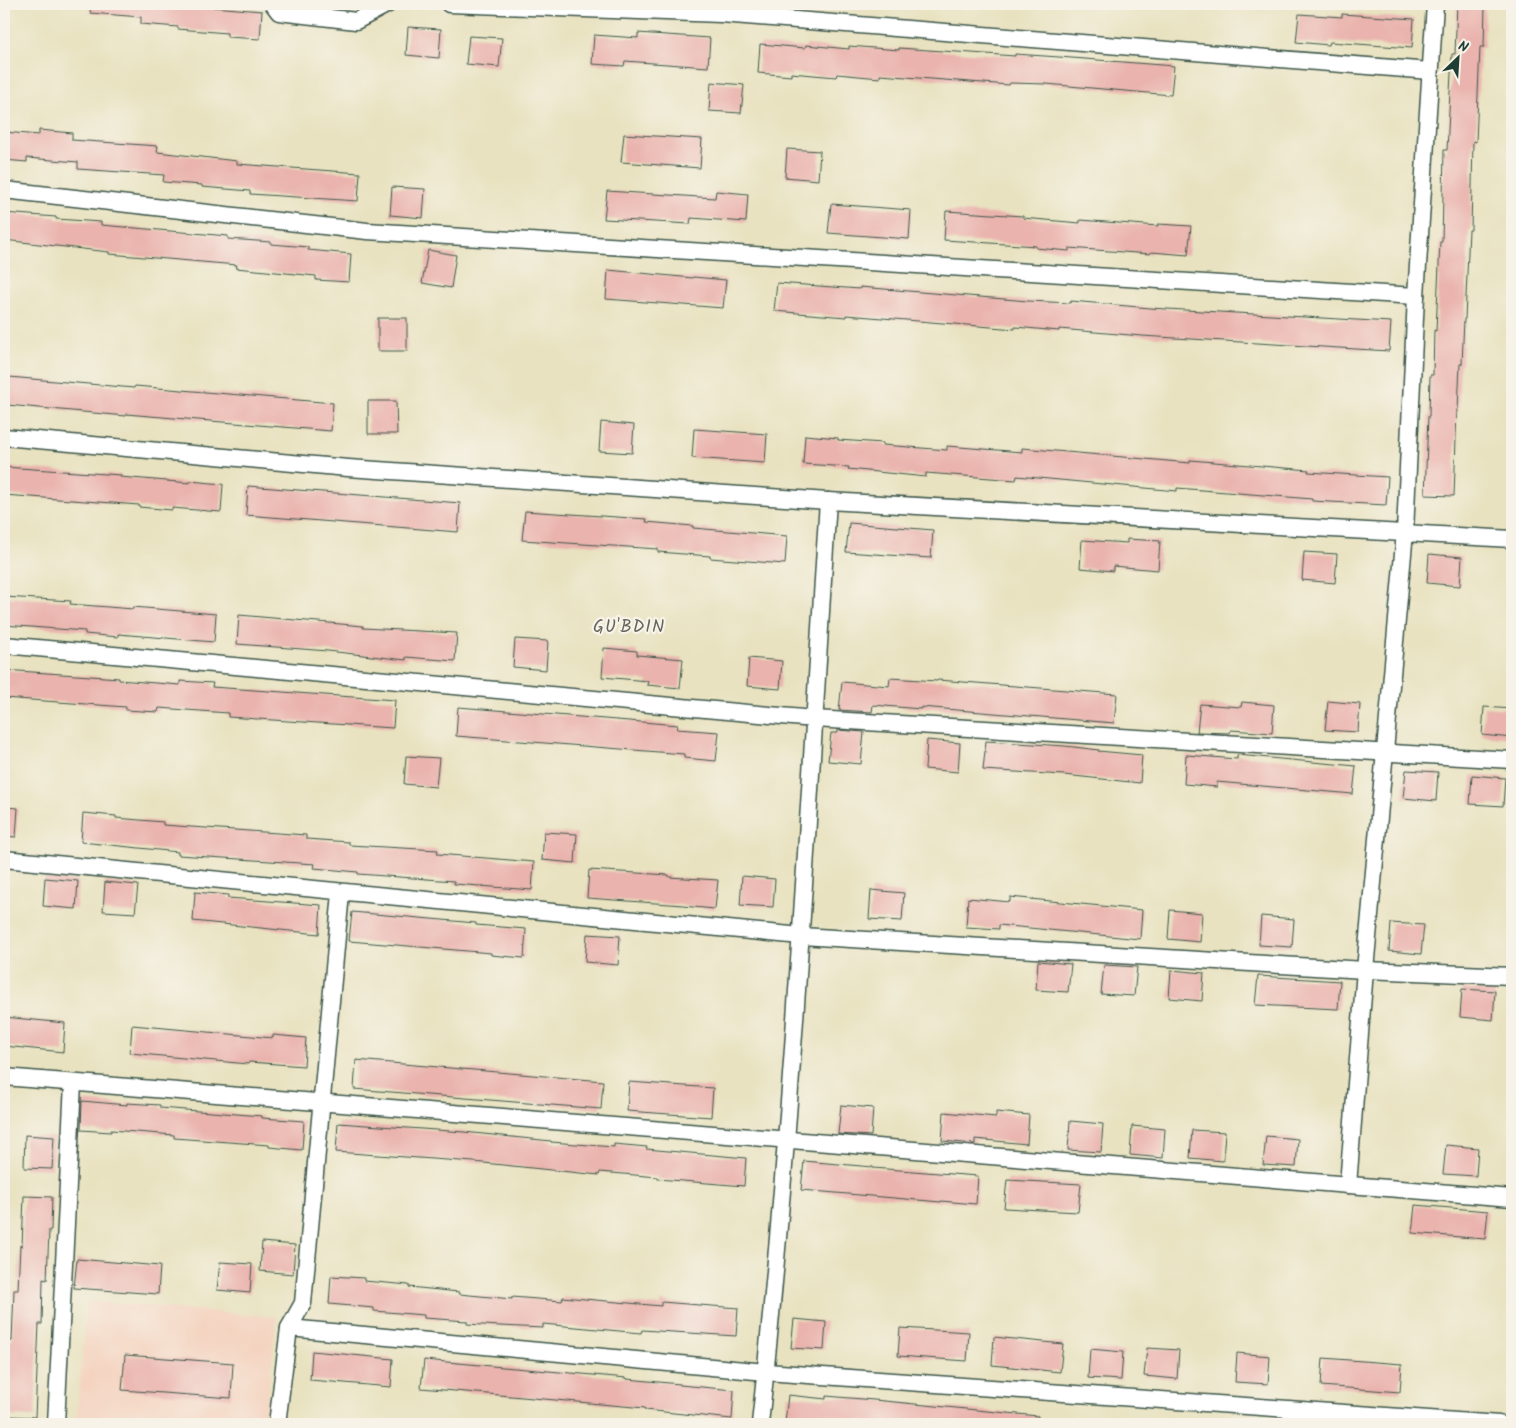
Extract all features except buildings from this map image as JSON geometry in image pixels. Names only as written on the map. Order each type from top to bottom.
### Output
[{"type":"street","points":[[273,4],[279,12],[356,21],[388,4]]},
{"type":"street","points":[[449,4],[628,7],[1430,71]]},
{"type":"street","points":[[1348,1185],[1365,970],[1405,532],[1416,296],[1435,4]]},
{"type":"street","points":[[4,190],[367,231],[1416,296]]},
{"type":"street","points":[[4,437],[348,468],[828,501],[1512,539]]},
{"type":"street","points":[[760,1424],[786,1141],[801,936],[828,501]]},
{"type":"street","points":[[4,645],[814,719],[1384,754],[1512,760]]},
{"type":"street","points":[[4,859],[801,936],[1365,970],[1512,976]]},
{"type":"street","points":[[277,1424],[288,1328],[303,1303],[341,893]]},
{"type":"street","points":[[4,1077],[1512,1198]]},
{"type":"street","points":[[56,1424],[73,1083]]},
{"type":"street","points":[[288,1328],[766,1372],[1499,1424]]},
{"type":"shaded area","points":[[87,1301],[277,1317],[264,1424],[76,1424]]},
{"type":"district","name":"GU'BDIN","points":[[629,626]]}]
